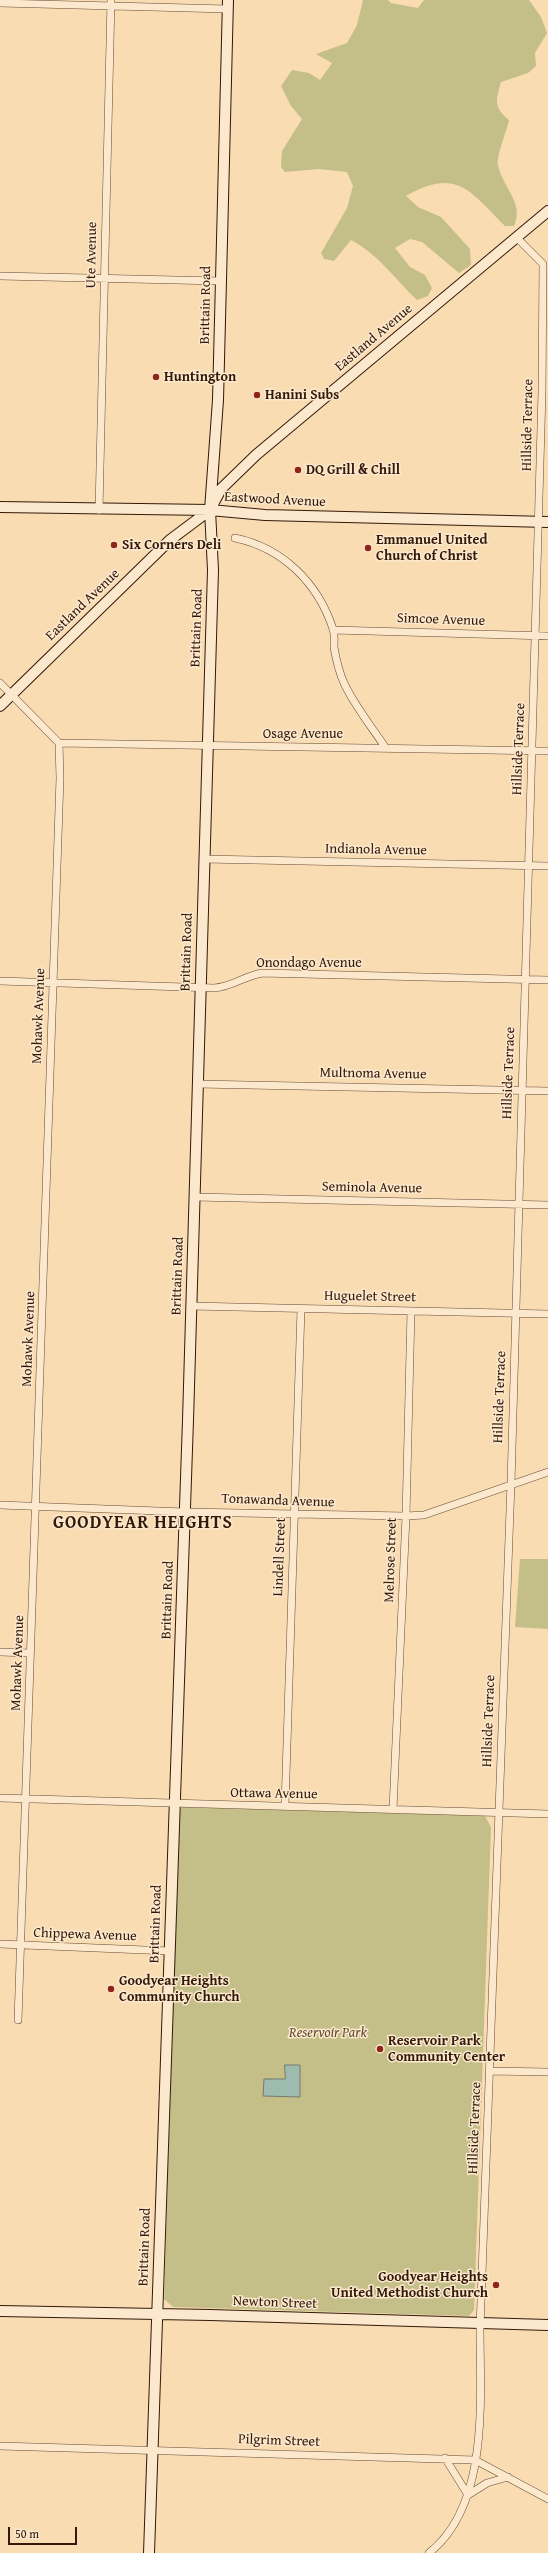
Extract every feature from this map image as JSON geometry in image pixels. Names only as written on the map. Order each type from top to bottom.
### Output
[{"type":"main road","name":"Brittain Road","points":[[149,2553],[151,2450],[157,2314],[195,1197],[213,570],[210,510],[216,450],[228,4]]},
{"type":"main road","name":"Eastland Avenue","points":[[0,706],[170,540],[210,510],[221,489],[256,455],[548,211]]},
{"type":"main road","name":"Eastwood Avenue","points":[[0,507],[99,510],[210,510],[265,515],[543,522]]},
{"type":"main road","name":"Newton Street","points":[[0,2311],[548,2325]]},
{"type":"street","points":[[0,3],[228,4]]},
{"type":"street","name":"Ute Avenue","points":[[99,510],[111,4]]},
{"type":"street","name":"Hillside Terrace","points":[[429,2553],[453,2528],[461,2515],[468,2495],[475,2460],[478,2429],[480,2324],[511,1483],[528,866],[536,636],[543,522],[545,264],[516,238]]},
{"type":"street","points":[[0,276],[220,281]]},
{"type":"street","points":[[235,538],[274,552],[298,570],[315,591],[333,630],[336,655],[343,682],[385,747]]},
{"type":"street","name":"Simcoe Avenue","points":[[333,630],[548,636]]},
{"type":"street","points":[[0,683],[58,743]]},
{"type":"street","name":"Osage Avenue","points":[[58,743],[385,747],[548,751]]},
{"type":"street","name":"Mohawk Avenue","points":[[18,2020],[60,778],[58,743]]},
{"type":"street","name":"Indianola Avenue","points":[[204,859],[548,866]]},
{"type":"street","name":"Onondago Avenue","points":[[0,980],[200,987],[228,986],[247,976],[262,973],[548,980]]},
{"type":"street","name":"Multnoma Avenue","points":[[198,1084],[548,1091]]},
{"type":"street","name":"Seminola Avenue","points":[[195,1197],[548,1206]]},
{"type":"street","name":"Huguelet Street","points":[[191,1306],[548,1314]]},
{"type":"street","name":"Lindell Street","points":[[284,1806],[301,1309]]},
{"type":"street","name":"Melrose Street","points":[[394,1810],[406,1516],[411,1311]]},
{"type":"street","name":"Tonawanda Avenue","points":[[0,1505],[185,1512],[406,1516],[424,1515],[511,1483],[548,1472]]},
{"type":"street","points":[[0,1652],[30,1653]]},
{"type":"street","name":"Ottawa Avenue","points":[[0,1798],[548,1814]]},
{"type":"street","name":"Chippewa Avenue","points":[[0,1944],[169,1951]]},
{"type":"street","points":[[490,2071],[548,2072]]},
{"type":"street","name":"Pilgrim Street","points":[[0,2446],[475,2460],[548,2500]]},
{"type":"street","points":[[445,2458],[468,2495],[487,2483],[508,2477]]},
{"type":"green space","points":[[363,0],[388,0],[391,3],[418,8],[424,0],[529,0],[541,17],[547,33],[535,53],[536,66],[528,73],[501,82],[497,99],[500,111],[509,120],[500,150],[498,165],[500,173],[515,202],[517,218],[514,226],[505,226],[482,203],[462,187],[439,183],[424,187],[406,196],[418,207],[441,217],[470,249],[471,265],[459,273],[422,242],[410,239],[395,248],[410,267],[425,275],[432,288],[428,296],[417,300],[370,252],[351,240],[334,261],[324,259],[321,253],[347,208],[353,186],[347,172],[319,169],[285,172],[281,167],[282,151],[302,119],[291,106],[281,86],[292,70],[309,73],[320,80],[332,63],[316,54],[347,43],[357,25]]},
{"type":"green space","points":[[520,1559],[548,1559],[548,1629],[515,1627]]},
{"type":"green space","name":"Reservoir Park","points":[[182,1807],[485,1816],[491,1827],[474,2310],[469,2316],[173,2307],[164,2299],[179,1811]]},
{"type":"shaded area","points":[[285,2065],[300,2065],[300,2097],[263,2096],[264,2079],[285,2079]]},
{"type":"place","name":"Huntington","points":[[156,377]]},
{"type":"place","name":"Hanini Subs","points":[[257,395]]},
{"type":"place","name":"DQ Grill & Chill","points":[[298,470]]},
{"type":"place","name":"Six Corners Deli","points":[[114,545]]},
{"type":"place","name":"Emmanuel United Church of Christ","points":[[368,548]]},
{"type":"place","name":"Goodyear Heights Community Church","points":[[111,1989]]},
{"type":"place","name":"Reservoir Park Community Center","points":[[380,2049]]},
{"type":"place","name":"Goodyear Heights United Methodist Church","points":[[496,2285]]},
{"type":"district","name":"GOODYEAR HEIGHTS","points":[[143,1523]]}]
